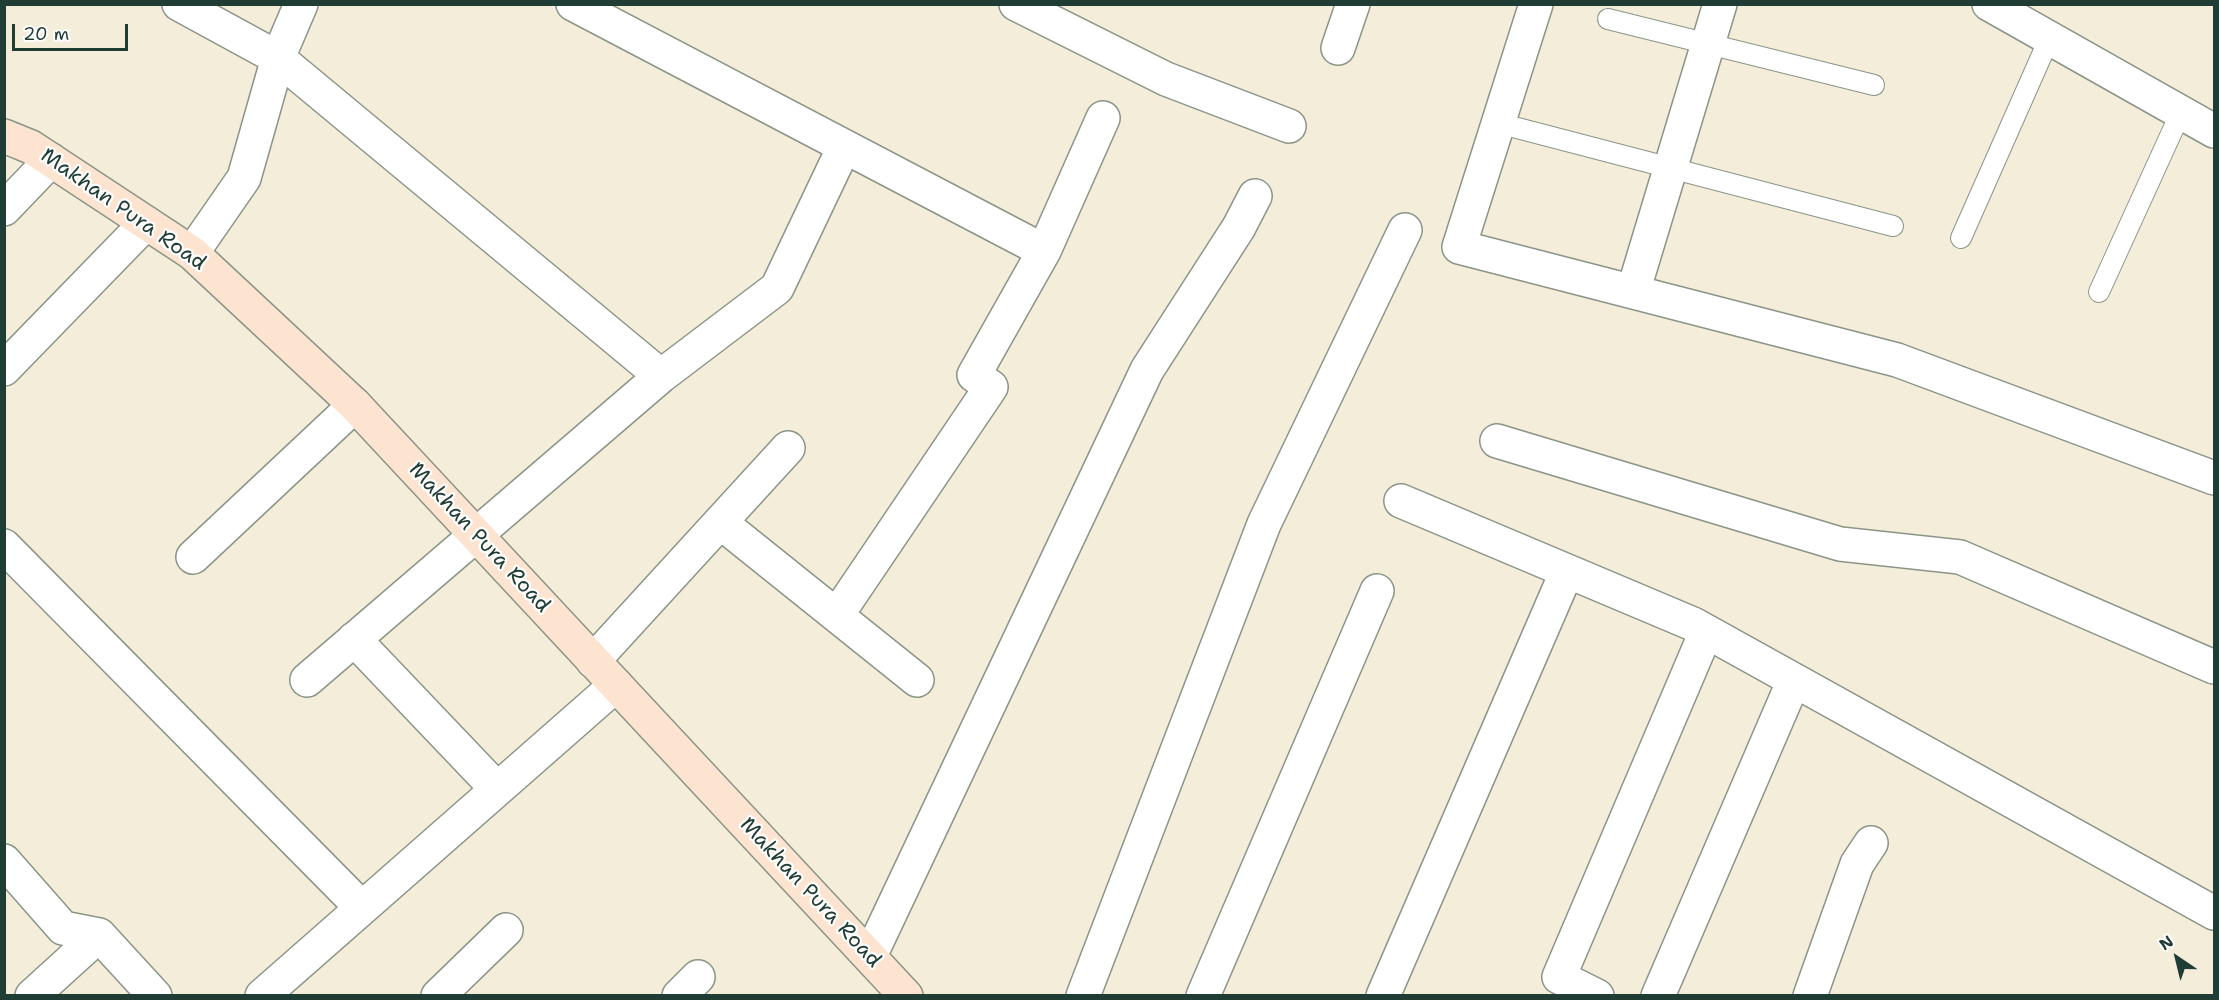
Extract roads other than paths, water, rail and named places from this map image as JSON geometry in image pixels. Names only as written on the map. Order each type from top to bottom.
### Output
[{"type":"street","points":[[179,4],[278,58],[662,376]]},
{"type":"street","points":[[192,253],[244,178],[278,58],[301,4]]},
{"type":"street","points":[[573,4],[1044,251]]},
{"type":"street","points":[[1016,4],[1166,79],[1289,126]]},
{"type":"street","points":[[1338,48],[1353,4]]},
{"type":"street","points":[[1536,4],[1459,247],[1897,360],[2214,478]]},
{"type":"street","points":[[1633,291],[1720,4]]},
{"type":"street","points":[[2010,10],[2049,39],[2214,131]]},
{"type":"street","points":[[837,615],[991,387],[974,375],[1044,251],[1103,118]]},
{"type":"street","name":"Makhan Pura Road","points":[[4,136],[31,147],[192,253],[355,405],[906,996]]},
{"type":"street","points":[[307,680],[662,376],[777,288],[844,147]]},
{"type":"street","points":[[4,208],[51,160]]},
{"type":"street","points":[[870,956],[1147,370],[1239,227],[1255,196]]},
{"type":"street","points":[[4,369],[146,223]]},
{"type":"street","points":[[1083,996],[1264,524],[1405,230]]},
{"type":"street","points":[[193,557],[355,405]]},
{"type":"street","points":[[1497,441],[1840,544],[1960,557],[2214,667]]},
{"type":"street","points":[[593,661],[788,448]]},
{"type":"street","points":[[1401,501],[1693,624],[2214,913]]},
{"type":"street","points":[[720,522],[917,680]]},
{"type":"street","points":[[4,546],[362,908]]},
{"type":"street","points":[[1383,996],[1567,571]]},
{"type":"street","points":[[1203,996],[1377,591]]},
{"type":"street","points":[[1597,996],[1559,976],[1706,632]]},
{"type":"street","points":[[354,639],[497,789]]},
{"type":"street","points":[[1658,996],[1794,680]]},
{"type":"street","points":[[262,996],[616,685]]},
{"type":"street","points":[[1793,995],[1857,864],[1871,843]]},
{"type":"street","points":[[6,865],[63,928],[99,935],[154,996]]},
{"type":"street","points":[[438,996],[506,930]]},
{"type":"street","points":[[32,996],[99,935]]},
{"type":"lane","points":[[1608,19],[1875,85]]},
{"type":"lane","points":[[1961,238],[2049,39]]},
{"type":"lane","points":[[2098,292],[2181,112]]},
{"type":"lane","points":[[1498,123],[1893,226]]}]
